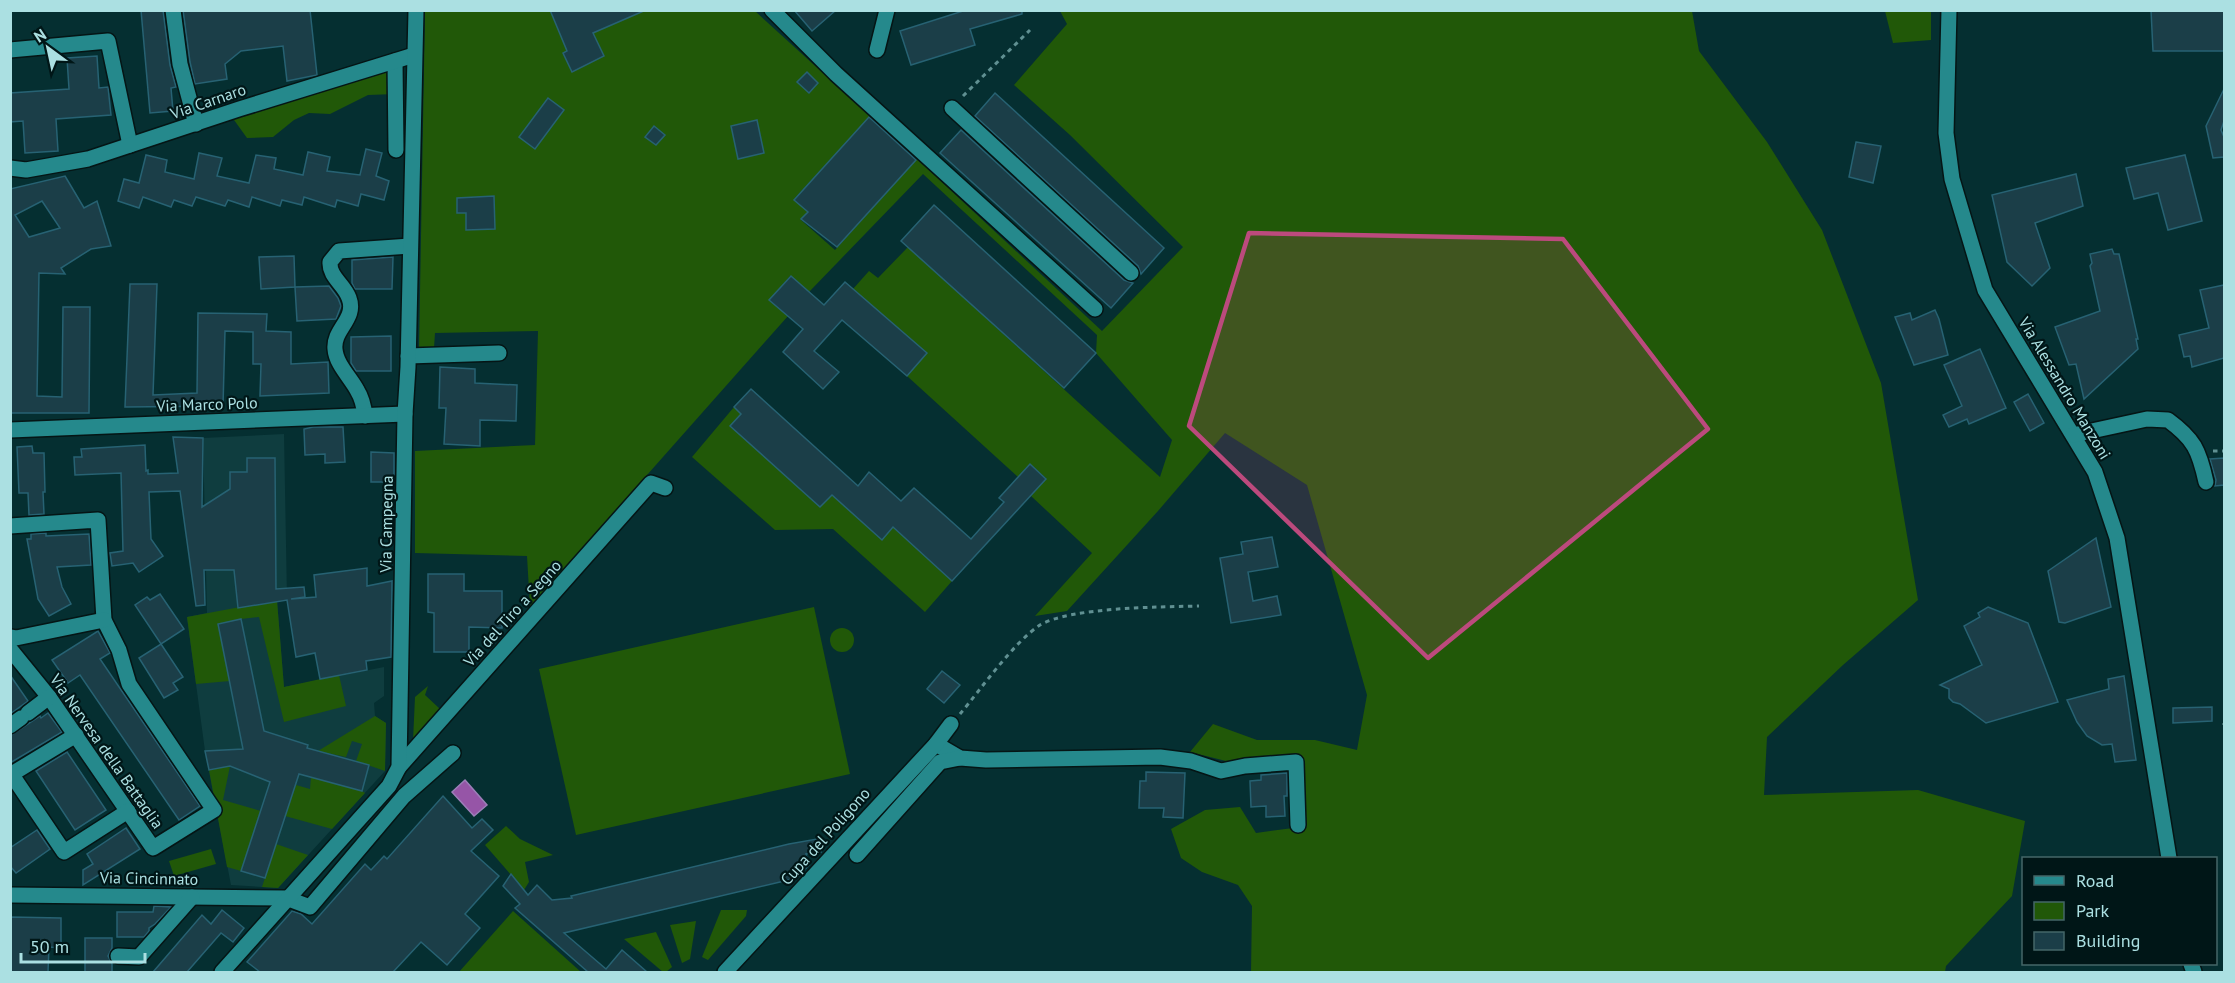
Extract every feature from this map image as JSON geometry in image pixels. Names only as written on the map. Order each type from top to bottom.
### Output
[{"type":"street","points":[[173,10],[180,64],[196,124]]},
{"type":"street","name":"Via Campegna","points":[[399,767],[405,414],[416,10]]},
{"type":"street","points":[[772,10],[836,74],[1095,309]]},
{"type":"street","points":[[877,50],[888,10]]},
{"type":"street","name":"Via Alessandro Manzoni","points":[[1949,10],[1946,133],[1953,179],[1985,290],[2095,472],[2117,538],[2169,857]]},
{"type":"street","points":[[10,50],[108,41],[130,145]]},
{"type":"street","name":"Via Carnaro","points":[[10,168],[26,170],[88,159],[414,55]]},
{"type":"street","points":[[395,61],[396,150]]},
{"type":"street","points":[[952,108],[1131,273]]},
{"type":"street","points":[[365,416],[358,391],[337,359],[335,352],[336,337],[349,317],[351,309],[350,299],[332,273],[330,262],[339,250],[410,246]]},
{"type":"street","points":[[408,356],[499,352]]},
{"type":"street","name":"Via Marco Polo","points":[[10,430],[405,414]]},
{"type":"street","points":[[2073,435],[2147,419],[2168,420],[2192,442],[2200,454],[2206,482]]},
{"type":"street","name":"Via del Tiro a Segno","points":[[399,767],[658,485]]},
{"type":"street","name":"Via Nervesa della Battaglia","points":[[10,526],[98,520],[104,620],[118,650],[129,684],[214,810],[153,848],[49,697],[10,649]]},
{"type":"street","points":[[10,637],[16,638],[104,620]]},
{"type":"street","points":[[20,719],[49,697]]},
{"type":"street","name":"Cupa del Poligono","points":[[725,972],[936,744],[951,724]]},
{"type":"street","points":[[76,735],[11,775],[64,852],[128,811]]},
{"type":"street","points":[[936,744],[960,758]]},
{"type":"street","name":"Via Cincinnato","points":[[10,895],[286,898],[310,907],[404,796],[453,753]]},
{"type":"street","points":[[857,855],[940,762],[960,758],[986,760],[1160,757],[1191,760],[1221,771],[1245,766],[1296,762],[1298,825]]},
{"type":"street","points":[[222,972],[286,898],[389,786],[399,767]]},
{"type":"street","points":[[118,956],[139,957],[192,897]]},
{"type":"path","points":[[952,108],[1030,30]]},
{"type":"path","points":[[951,724],[1004,661],[1040,626],[1061,617],[1108,611],[1199,606]]},
{"type":"highlighted area","points":[[1249,233],[1563,239],[1708,429],[1428,658],[1189,426]]},
{"type":"shaded area","points":[[284,434],[287,599],[277,601],[284,687],[384,667],[384,696],[374,703],[375,716],[386,723],[385,771],[278,888],[231,885],[205,751],[187,617],[207,613],[203,438]]},
{"type":"shaded area","points":[[465,780],[487,805],[474,816],[452,792]]},
{"type":"green space","points":[[425,11],[755,11],[870,116],[794,199],[808,212],[801,220],[835,250],[917,159],[1102,331],[1183,247],[1070,135],[1014,85],[1067,24],[1060,11],[1692,11],[1699,51],[1767,142],[1822,230],[1881,383],[1918,600],[1843,665],[1767,737],[1764,795],[1918,790],[2025,821],[2012,896],[1946,966],[1945,972],[1251,972],[1252,906],[1238,885],[1202,872],[1181,858],[1171,829],[1205,810],[1240,807],[1256,833],[1293,828],[1300,759],[1234,763],[1190,752],[1213,724],[1257,740],[1315,740],[1357,750],[1367,695],[1307,485],[1225,433],[1067,611],[1035,616],[1092,553],[1031,496],[1046,478],[1030,464],[1018,477],[907,376],[927,353],[853,289],[869,271],[878,278],[908,247],[1160,477],[1172,440],[1096,353],[1097,335],[923,174],[809,292],[790,276],[770,300],[788,316],[530,607],[527,556],[415,553],[415,451],[535,445],[538,331],[435,333],[434,348],[419,349]]},
{"type":"green space","points":[[1885,11],[1931,11],[1931,40],[1893,43]]},
{"type":"green space","points":[[395,61],[396,94],[368,95],[330,114],[309,113],[294,120],[273,137],[247,138],[229,113]]},
{"type":"green space","points":[[734,407],[741,414],[731,425],[820,507],[832,495],[882,540],[893,527],[952,581],[925,612],[833,529],[775,530],[692,457]]},
{"type":"green space","points":[[277,600],[284,687],[339,675],[346,706],[284,722],[259,617],[241,619],[230,681],[196,684],[187,617]]},
{"type":"green space","points":[[814,607],[850,774],[576,835],[539,669]]},
{"type":"green space","points":[[842,628],[851,631],[854,640],[851,649],[842,652],[833,649],[830,640],[833,631]]},
{"type":"green space","points":[[428,686],[425,695],[440,709],[413,741],[415,697]]},
{"type":"green space","points":[[375,716],[386,723],[385,771],[356,761],[362,744],[352,741],[346,757],[318,751]]},
{"type":"green space","points":[[230,766],[223,800],[261,811],[241,871],[227,867],[209,770]]},
{"type":"green space","points":[[311,777],[365,793],[332,829],[285,816],[296,785],[310,789]]},
{"type":"green space","points":[[506,826],[520,839],[553,855],[525,862],[529,882],[524,890],[485,845]]},
{"type":"green space","points":[[276,844],[308,855],[278,888],[262,887]]},
{"type":"green space","points":[[211,849],[216,864],[174,876],[169,861]]},
{"type":"green space","points":[[721,910],[747,910],[746,916],[708,960],[702,957]]},
{"type":"green space","points":[[513,911],[581,972],[459,972]]},
{"type":"green space","points":[[696,921],[690,959],[682,963],[670,925]]},
{"type":"green space","points":[[656,932],[672,967],[666,972],[663,972],[624,939]]},
{"type":"building","points":[[141,10],[163,10],[170,65],[176,87],[171,88],[173,111],[150,113]]},
{"type":"building","points":[[183,10],[310,10],[317,75],[287,81],[283,46],[241,51],[225,64],[227,79],[195,84]]},
{"type":"building","points":[[550,10],[646,10],[593,33],[604,56],[572,72],[563,53],[567,51]]},
{"type":"building","points":[[794,10],[836,10],[812,31]]},
{"type":"building","points":[[966,10],[1022,10],[1022,14],[970,29],[975,45],[911,65],[900,31]]},
{"type":"building","points":[[2151,10],[2224,10],[2224,51],[2153,51]]},
{"type":"building","points":[[97,56],[99,88],[108,87],[111,115],[56,119],[58,151],[25,153],[23,121],[10,122],[10,93],[69,89],[67,58]]},
{"type":"building","points":[[807,72],[818,83],[809,93],[797,82]]},
{"type":"building","points":[[2224,89],[2224,121],[2221,130],[2224,137],[2224,157],[2213,158],[2206,126]]},
{"type":"building","points":[[995,93],[1164,248],[1141,274],[1138,266],[975,116]]},
{"type":"building","points":[[548,98],[564,110],[535,149],[519,137]]},
{"type":"building","points":[[869,117],[916,160],[837,247],[801,219],[808,212],[794,200]]},
{"type":"building","points":[[757,120],[764,153],[738,159],[731,126]]},
{"type":"building","points":[[654,126],[665,135],[656,145],[645,137]]},
{"type":"building","points":[[961,130],[1124,280],[1133,283],[1111,308],[940,153]]},
{"type":"building","points":[[1856,142],[1881,146],[1873,183],[1849,177]]},
{"type":"building","points":[[366,149],[382,153],[376,176],[389,181],[384,200],[361,194],[358,206],[337,200],[335,207],[304,197],[302,205],[282,200],[280,206],[252,197],[249,207],[228,200],[225,206],[196,197],[192,206],[174,200],[171,207],[143,197],[139,208],[118,201],[124,179],[139,183],[146,155],[167,160],[165,172],[194,179],[199,153],[222,158],[217,176],[249,183],[256,155],[276,158],[274,169],[303,175],[308,152],[330,157],[327,171],[360,175]]},
{"type":"building","points":[[2185,155],[2202,221],[2168,230],[2158,193],[2134,199],[2126,168]]},
{"type":"building","points":[[2076,174],[2083,206],[2035,223],[2050,268],[2032,286],[2007,262],[1992,195]]},
{"type":"building","points":[[65,176],[84,208],[97,201],[111,246],[91,249],[61,268],[65,274],[39,273],[37,396],[62,397],[63,307],[90,307],[89,413],[10,413],[10,189]],"holes":[[[42,201],[60,228],[29,237],[15,215]]]},
{"type":"building","points":[[494,196],[495,229],[466,230],[466,213],[457,213],[457,198]]},
{"type":"building","points":[[934,205],[1096,353],[1064,388],[901,241]]},
{"type":"building","points":[[2112,249],[2114,254],[2119,254],[2138,339],[2136,339],[2138,349],[2084,399],[2076,364],[2069,365],[2055,327],[2100,311],[2090,266],[2092,263],[2090,254]]},
{"type":"building","points":[[294,256],[295,287],[261,289],[259,257]]},
{"type":"building","points":[[393,257],[392,289],[355,289],[352,283],[352,260]]},
{"type":"building","points":[[791,276],[824,305],[845,282],[927,353],[907,376],[842,320],[814,351],[839,372],[823,389],[783,352],[803,329],[769,300]]},
{"type":"building","points":[[130,284],[157,284],[153,395],[197,393],[198,313],[267,314],[266,331],[291,332],[291,364],[328,362],[329,393],[260,396],[261,364],[253,364],[253,332],[225,331],[223,406],[125,407]]},
{"type":"building","points":[[2224,285],[2224,358],[2192,367],[2190,356],[2184,357],[2179,335],[2209,328],[2200,290]]},
{"type":"building","points":[[329,286],[341,306],[336,319],[297,321],[295,287]]},
{"type":"building","points":[[1935,310],[1948,355],[1914,365],[1895,317],[1910,313],[1912,320]]},
{"type":"building","points":[[391,336],[391,371],[356,371],[351,363],[351,337]]},
{"type":"building","points":[[1980,349],[2006,408],[1969,424],[1967,419],[1949,427],[1943,415],[1962,406],[1944,365]]},
{"type":"building","points":[[440,367],[475,369],[475,383],[517,385],[516,421],[480,420],[480,446],[444,444],[446,408],[439,408]]},
{"type":"building","points":[[751,389],[858,486],[869,472],[901,501],[914,488],[971,539],[1004,502],[999,498],[1030,464],[1046,479],[952,581],[893,527],[882,540],[832,495],[820,507],[730,426],[741,414],[734,407]]},
{"type":"building","points":[[2028,394],[2044,423],[2030,431],[2014,402]]},
{"type":"building","points":[[343,427],[345,462],[325,463],[325,454],[305,455],[304,429]]},
{"type":"building","points":[[173,437],[203,438],[202,507],[230,489],[230,472],[247,472],[247,458],[275,458],[276,589],[304,587],[305,597],[291,599],[316,597],[314,575],[367,568],[367,586],[392,581],[391,657],[366,661],[367,670],[320,679],[315,653],[296,657],[287,600],[238,608],[234,570],[204,570],[205,605],[196,606],[180,491],[149,492],[151,539],[163,556],[139,572],[133,563],[112,566],[110,553],[123,551],[121,473],[75,475],[74,457],[82,457],[81,449],[145,445],[148,474],[178,473]]},
{"type":"building","points":[[32,446],[33,453],[44,453],[45,492],[43,492],[44,514],[29,515],[28,493],[19,493],[17,447]]},
{"type":"building","points":[[371,452],[394,453],[394,482],[371,482]]},
{"type":"building","points":[[2224,458],[2224,485],[2215,486],[2216,480],[2210,459]]},
{"type":"building","points":[[46,533],[46,536],[89,534],[91,565],[57,567],[62,587],[71,604],[49,616],[38,599],[27,539],[31,539],[31,534]]},
{"type":"building","points":[[1272,537],[1278,567],[1248,572],[1253,601],[1277,596],[1281,615],[1231,623],[1220,558],[1243,554],[1241,542]]},
{"type":"building","points":[[2096,538],[2111,607],[2065,623],[2059,622],[2048,571]]},
{"type":"building","points":[[428,574],[464,574],[464,591],[502,591],[502,628],[469,627],[469,652],[434,652],[434,613],[428,612]]},
{"type":"building","points":[[160,594],[184,629],[161,644],[135,605],[147,597],[150,600]]},
{"type":"building","points":[[1988,607],[2028,623],[2058,702],[1986,723],[1949,698],[1949,689],[1940,685],[1982,665],[1964,626],[1980,617],[1978,613]]},
{"type":"building","points":[[241,619],[264,731],[308,745],[307,748],[369,765],[362,791],[299,774],[265,878],[241,871],[270,782],[230,766],[209,770],[205,751],[243,749],[218,624]]},
{"type":"building","points":[[98,631],[110,653],[100,659],[200,806],[179,820],[80,675],[68,683],[52,660]]},
{"type":"building","points":[[161,644],[183,677],[173,683],[178,690],[164,698],[139,658]]},
{"type":"building","points":[[942,671],[960,685],[944,703],[927,689]]},
{"type":"building","points":[[10,675],[28,701],[10,714]]},
{"type":"building","points":[[2124,676],[2136,760],[2115,762],[2112,744],[2102,745],[2087,736],[2077,722],[2067,700],[2109,689],[2108,679]]},
{"type":"building","points":[[2212,707],[2212,721],[2173,723],[2173,708]]},
{"type":"building","points":[[48,713],[62,732],[10,763],[10,736]]},
{"type":"building","points":[[67,752],[106,810],[75,830],[36,771]]},
{"type":"building","points":[[1146,772],[1185,773],[1183,818],[1163,817],[1164,808],[1139,808],[1140,781],[1146,781]]},
{"type":"building","points":[[1287,773],[1287,796],[1284,796],[1285,816],[1266,817],[1266,806],[1251,807],[1250,781],[1261,780],[1261,775]]},
{"type":"building","points":[[443,796],[472,828],[482,819],[493,830],[471,851],[499,876],[465,914],[480,928],[447,965],[421,942],[393,972],[260,972],[247,962],[292,911],[301,914],[312,924],[365,864],[371,870],[384,856],[387,859]]},
{"type":"building","points":[[126,828],[140,849],[83,885],[83,870],[93,864],[87,854]]},
{"type":"building","points":[[37,830],[50,849],[16,873],[10,866],[10,848]]},
{"type":"building","points":[[817,839],[821,852],[806,854],[809,865],[797,878],[564,933],[606,969],[622,950],[647,972],[588,972],[515,908],[520,904],[503,886],[511,874],[528,895],[537,885],[552,900],[572,898],[571,896]]},
{"type":"building","points":[[154,906],[171,907],[149,928],[144,937],[117,937],[117,912],[153,912]]},
{"type":"building","points":[[222,910],[244,928],[233,942],[221,933],[187,972],[153,972],[202,915],[211,924]]},
{"type":"building","points":[[10,917],[61,918],[61,948],[49,947],[48,972],[10,972]]},
{"type":"building","points":[[85,938],[112,938],[112,948],[108,956],[112,964],[112,972],[85,972]]}]
